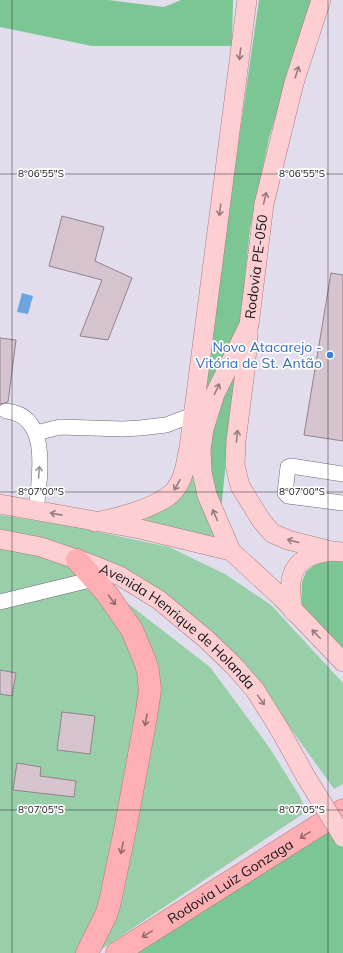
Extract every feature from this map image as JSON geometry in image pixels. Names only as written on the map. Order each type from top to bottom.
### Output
[{"type":"highway","points":[[77,560],[108,595],[132,630],[145,661],[148,671],[150,690],[124,839],[110,902],[106,915],[87,953]]},
{"type":"highway","name":"Rodovia Luiz Gonzaga","points":[[117,953],[343,810]]},
{"type":"main road","points":[[95,522],[137,511],[165,498],[174,491],[184,472],[189,448],[247,0]]},
{"type":"main road","name":"Rodovia PE-050","points":[[230,550],[207,495],[202,472],[201,449],[204,429],[215,394],[249,326],[264,204],[294,83],[320,0]]},
{"type":"main road","points":[[249,326],[236,441],[235,465],[240,486],[261,520],[272,533],[288,540],[337,551]]},
{"type":"main road","points":[[0,504],[140,529],[230,550],[280,597],[343,662]]},
{"type":"main road","name":"Avenida Henrique de Holanda","points":[[0,539],[41,547],[64,554],[120,576],[159,600],[206,639],[234,666],[254,690],[280,730],[306,777],[343,837]]},
{"type":"main road","points":[[293,611],[290,587],[292,572],[298,564],[308,557],[337,551]]},
{"type":"lane","points":[[6,411],[22,417],[30,424],[36,433],[39,444],[40,460],[36,511]]},
{"type":"lane","points":[[36,433],[60,427],[140,428],[166,425],[193,415]]},
{"type":"lane","points":[[343,474],[291,466],[288,467],[285,493],[288,496],[343,503]]},
{"type":"lane","points":[[0,602],[94,579]]},
{"type":"green space","points":[[0,0],[108,0],[164,7],[181,0],[233,0],[232,46],[92,46],[0,27]]},
{"type":"green space","points":[[259,0],[311,0],[269,138],[250,229],[219,529],[203,507],[196,490],[192,465]]},
{"type":"green space","points":[[192,465],[226,542],[130,521]]},
{"type":"green space","points":[[0,515],[71,526],[169,547],[225,574],[271,605],[343,683],[343,784],[334,789],[245,665],[167,594],[88,553],[14,534],[0,532]]},
{"type":"green space","points":[[0,548],[77,560],[95,579],[150,690],[87,953],[0,953]]},
{"type":"green space","points":[[343,559],[343,652],[301,611],[302,582],[306,572],[319,561]]},
{"type":"green space","points":[[122,599],[210,667],[269,747],[299,795],[307,811],[99,951],[156,677],[148,640]]},
{"type":"green space","points":[[323,823],[343,845],[343,953],[128,953]]},
{"type":"water","points":[[22,293],[33,296],[28,314],[17,312]]},
{"type":"building","points":[[62,216],[104,227],[95,261],[132,278],[108,340],[80,336],[102,280],[49,266]]},
{"type":"building","name":"Novo Atacarejo - Vitória de St. Antão","points":[[331,273],[343,275],[343,441],[304,435]]},
{"type":"building","points":[[0,338],[16,340],[8,402],[0,404]]},
{"type":"building","points":[[0,670],[16,673],[12,696],[0,694]]},
{"type":"building","points":[[62,712],[95,716],[90,754],[57,750]]},
{"type":"building","points":[[17,763],[41,767],[40,776],[76,781],[74,797],[13,790]]},
{"type":"place","name":"Novo Atacarejo - Vitória de St. Antão","points":[[330,355]]}]
